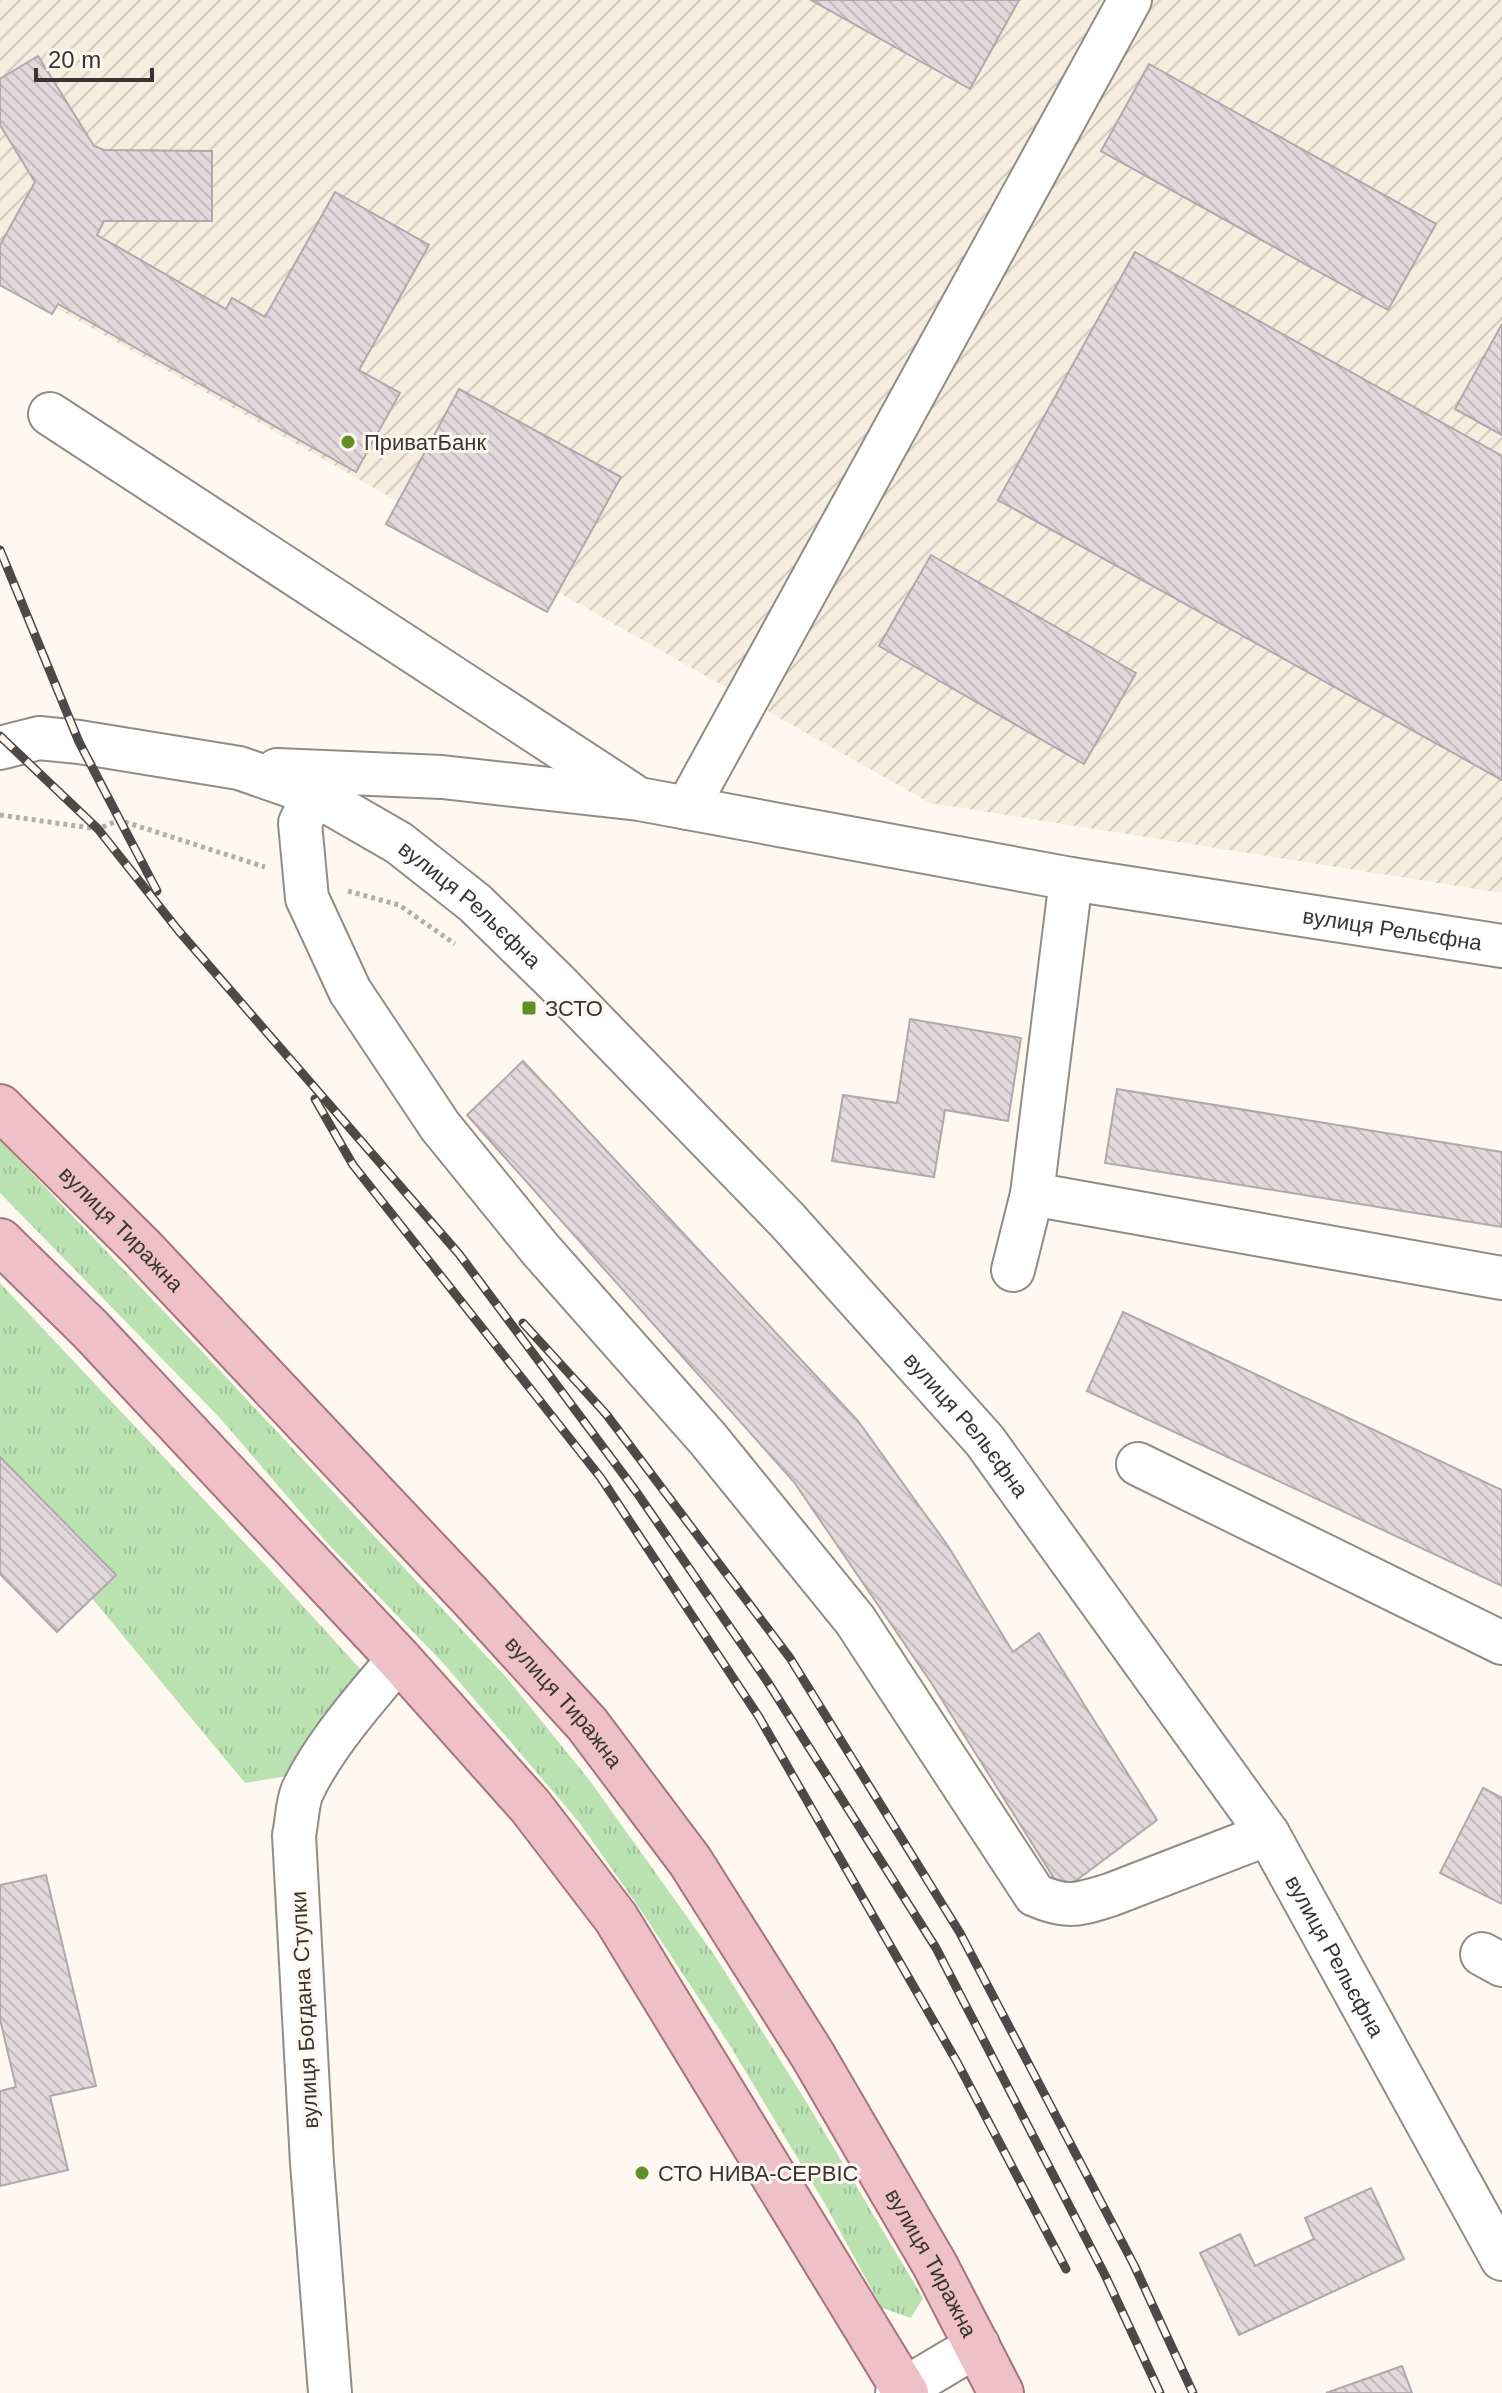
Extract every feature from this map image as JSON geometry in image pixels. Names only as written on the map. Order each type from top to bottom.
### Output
[{"type":"main road","name":"вулиця Тиражна","points":[[0,1107],[142,1248],[587,1724],[690,1861],[812,2054],[935,2265],[1001,2393]]},
{"type":"main road","points":[[0,1241],[90,1329],[399,1659],[531,1807],[616,1918],[903,2392]]},
{"type":"street","points":[[687,808],[1130,0]]},
{"type":"street","points":[[50,414],[639,799]]},
{"type":"street","points":[[0,719],[19,743]]},
{"type":"street","name":"вулиця Рельєфна","points":[[19,743],[79,742],[239,768],[442,777],[639,799],[1071,879],[1502,946]]},
{"type":"street","name":"вулиця Рельєфна","points":[[239,768],[314,794],[399,843],[475,903],[787,1220],[985,1441],[1268,1834],[1502,2259]]},
{"type":"street","points":[[314,794],[300,823],[307,898],[350,991],[440,1126],[540,1249],[708,1439],[855,1620],[1035,1895],[1064,1905],[1087,1902],[1268,1834]]},
{"type":"street","points":[[1013,1270],[1032,1194],[1071,879]]},
{"type":"street","points":[[1032,1194],[1502,1278]]},
{"type":"street","points":[[1138,1464],[1502,1643]]},
{"type":"street","name":"вулиця Богдана Ступки","points":[[330,2393],[312,2163],[294,1835],[301,1794],[318,1765],[399,1659]]},
{"type":"street","points":[[903,2392],[978,2345]]},
{"type":"shaded area","points":[[0,0],[1502,0],[1502,893],[930,803],[0,276]]},
{"type":"green space","points":[[0,1140],[506,1677],[590,1781],[715,1956],[807,2103],[923,2298],[911,2318],[882,2308],[825,2204],[729,2044],[579,1822],[445,1665],[328,1544],[219,1417],[0,1193]]},
{"type":"green space","points":[[0,1283],[372,1682],[299,1774],[245,1783],[0,1487]]},
{"type":"building","points":[[811,0],[1019,0],[970,89]]},
{"type":"building","points":[[38,56],[94,146],[104,150],[212,151],[212,221],[104,221],[97,235],[226,309],[232,298],[265,317],[335,192],[429,245],[359,370],[400,393],[356,472],[58,304],[52,314],[0,285],[0,245],[35,182],[0,125],[0,79]]},
{"type":"building","points":[[1149,64],[1436,224],[1388,310],[1101,151]]},
{"type":"building","points":[[1135,252],[1502,456],[1502,780],[998,500]]},
{"type":"building","points":[[1502,324],[1502,435],[1455,409]]},
{"type":"building","points":[[459,389],[621,477],[547,612],[386,524]]},
{"type":"building","points":[[931,555],[1136,673],[1084,764],[879,646]]},
{"type":"building","points":[[910,1019],[1021,1038],[1008,1121],[945,1110],[934,1177],[832,1161],[843,1095],[897,1103]]},
{"type":"building","points":[[523,1061],[858,1421],[948,1546],[1013,1652],[1039,1633],[1157,1820],[1062,1891],[932,1684],[794,1482],[467,1115]]},
{"type":"building","points":[[1117,1089],[1502,1152],[1502,1227],[1105,1163]]},
{"type":"building","points":[[1123,1312],[1502,1490],[1502,1586],[1087,1391]]},
{"type":"building","points":[[0,1457],[116,1575],[57,1632],[0,1574]]},
{"type":"building","points":[[1483,1788],[1502,1798],[1502,1904],[1440,1873]]},
{"type":"building","points":[[46,1875],[96,2086],[50,2096],[68,2170],[0,2186],[0,2091],[16,2087],[0,2019],[0,1885]]},
{"type":"building","points":[[1371,2188],[1404,2259],[1239,2335],[1200,2253],[1240,2234],[1255,2266],[1314,2239],[1305,2218]]},
{"type":"building","points":[[1402,2366],[1412,2393],[1326,2393]]},
{"type":"railway","points":[[0,550],[79,742],[157,891]]},
{"type":"railway","points":[[0,736],[98,829],[178,930],[459,1254],[635,1490],[767,1681],[936,1948],[1106,2277],[1160,2393]]},
{"type":"railway","points":[[315,1099],[353,1165],[601,1478],[759,1717],[957,2062],[1066,2269]]},
{"type":"railway","points":[[523,1323],[606,1414],[790,1658],[960,1933],[1134,2265],[1193,2393]]},
{"type":"place","name":"ПриватБанк","points":[[348,442]]},
{"type":"place","name":"ЗСТО","points":[[529,1008]]},
{"type":"place","name":"СТО НИВА-СЕРВІС","points":[[642,2173]]}]
